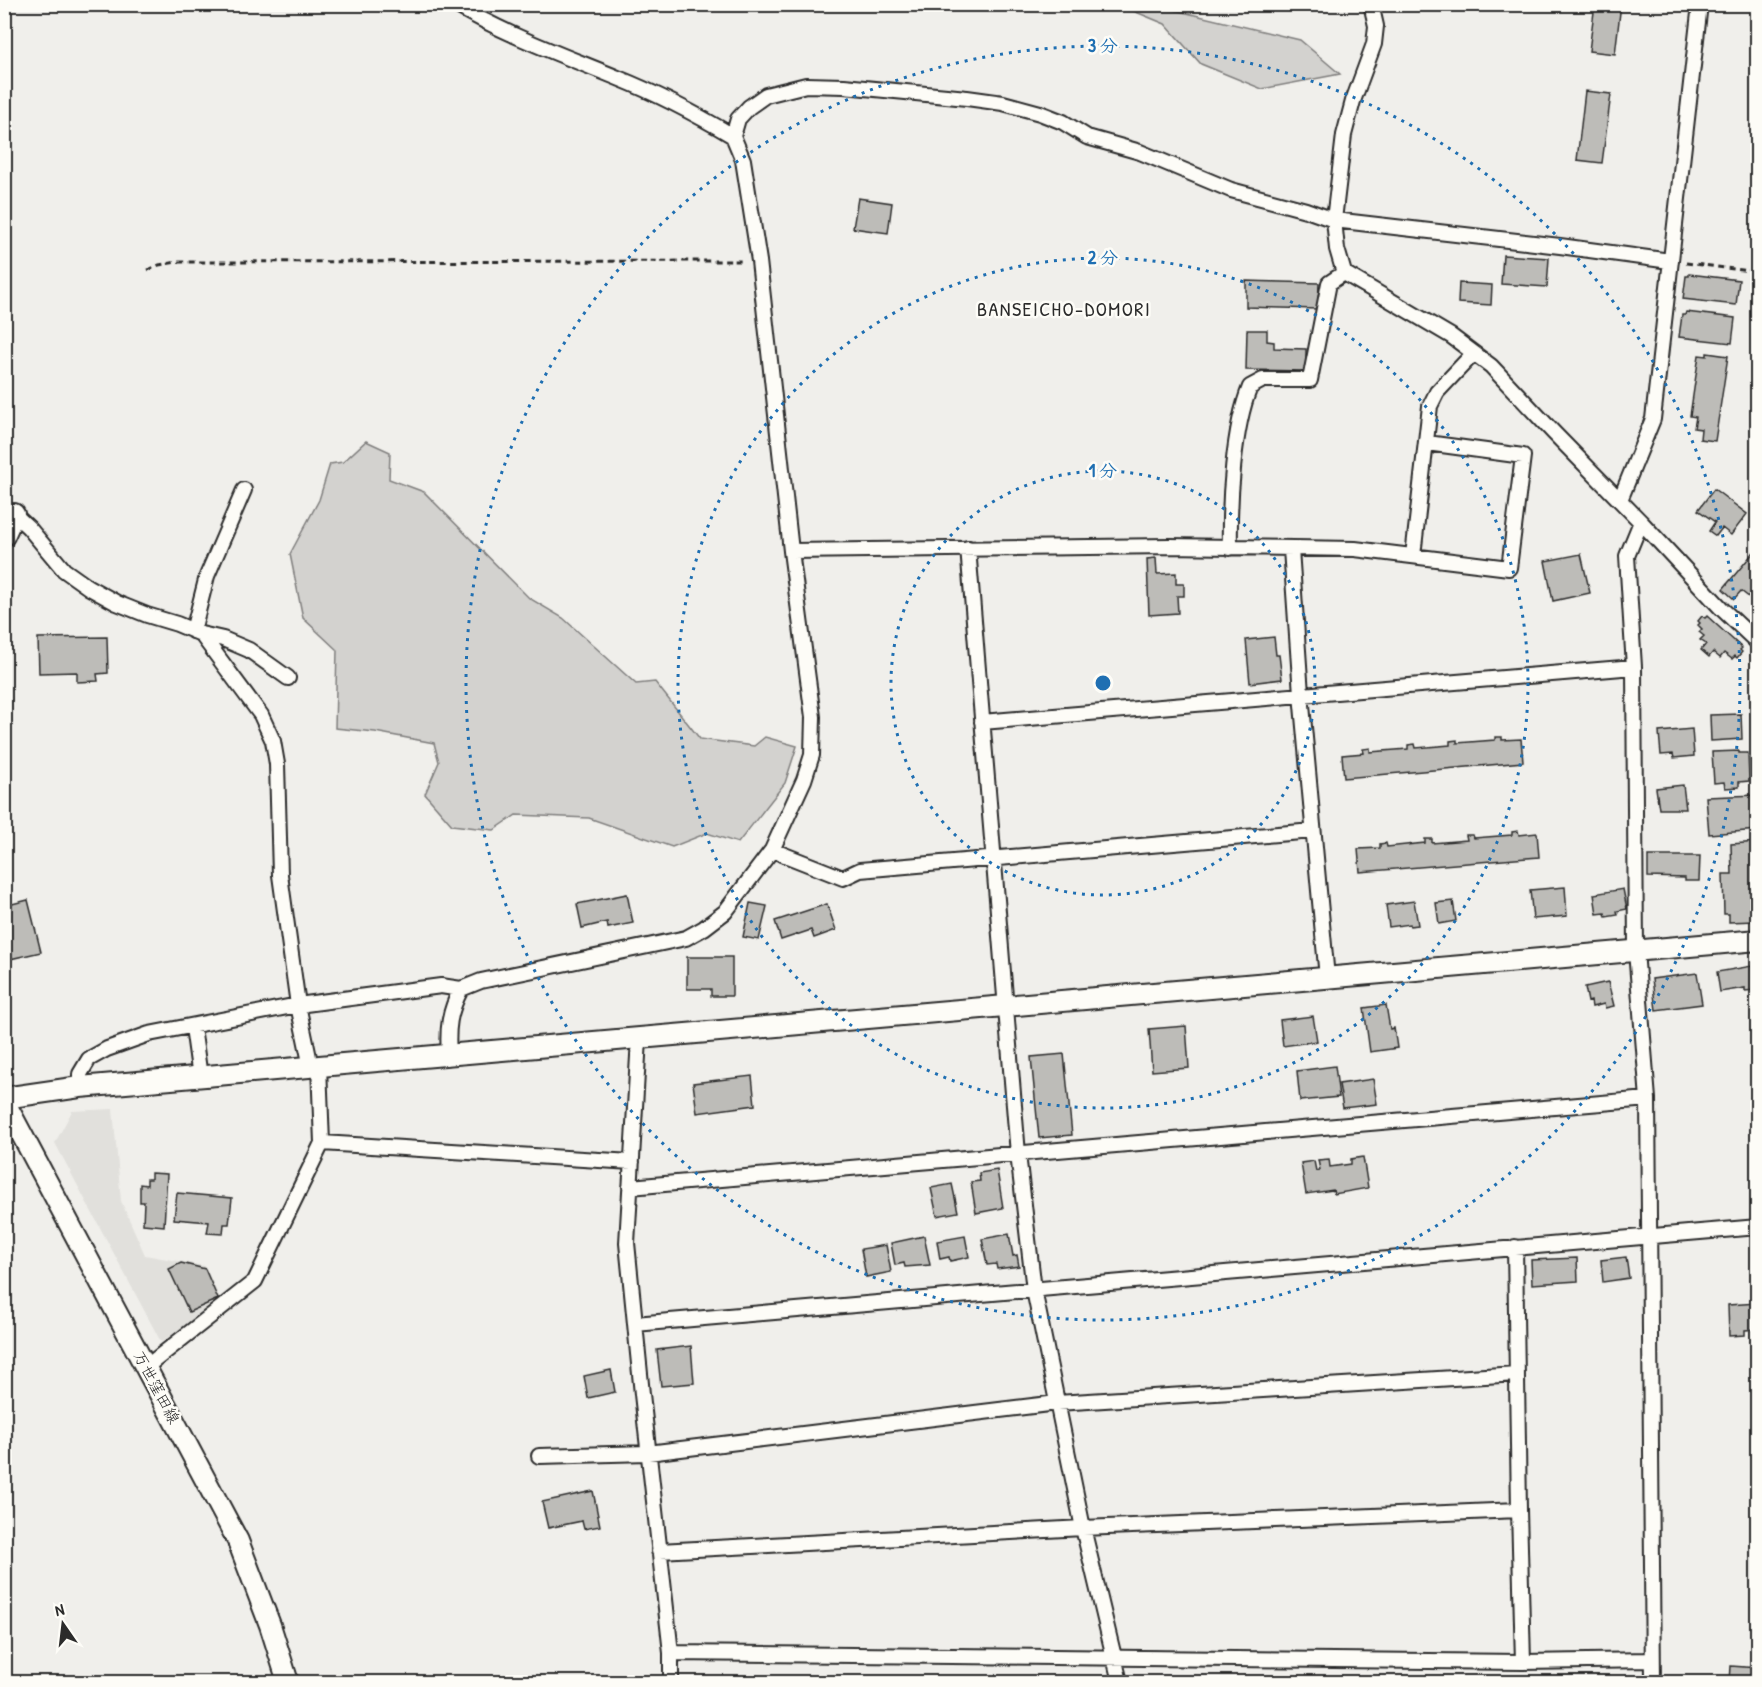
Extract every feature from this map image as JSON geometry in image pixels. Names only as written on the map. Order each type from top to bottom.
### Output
[{"type":"street","points":[[80,1087],[80,1074],[88,1059],[107,1049],[149,1034],[298,1005],[441,986],[462,989],[481,981],[686,938],[725,912],[772,850],[804,780],[812,755],[813,717],[791,551],[759,261],[743,160],[733,136],[689,110],[619,78],[488,25],[454,4]]},
{"type":"street","points":[[1371,4],[1376,26],[1374,44],[1353,101],[1344,135],[1334,220],[1337,249],[1344,273],[1450,336],[1491,366],[1722,609],[1758,643]]},
{"type":"street","points":[[1620,500],[1653,419],[1700,4]]},
{"type":"street","points":[[733,136],[738,119],[749,107],[766,95],[806,86],[844,86],[967,98],[1003,103],[1040,113],[1063,122],[1087,137],[1140,152],[1231,190],[1334,220],[1670,261]]},
{"type":"street","points":[[1230,548],[1229,520],[1236,446],[1247,393],[1250,387],[1263,380],[1310,380],[1329,283],[1344,273]]},
{"type":"street","points":[[1413,556],[1431,406],[1437,392],[1473,354]]},
{"type":"street","points":[[791,551],[1170,546],[1355,549],[1509,568],[1524,456],[1427,443]]},
{"type":"street","points":[[146,1367],[255,1281],[322,1143],[315,1066],[298,1005],[280,875],[278,764],[273,741],[261,715],[197,633],[207,576],[244,490]]},
{"type":"street","points":[[4,536],[9,513],[29,528],[64,570],[88,587],[117,603],[249,650],[288,678]]},
{"type":"street","points":[[1641,522],[1627,556],[1634,667],[1636,951],[1648,1099],[1653,1683]]},
{"type":"street","points":[[968,548],[1018,1154],[1034,1290],[1083,1528],[1120,1683]]},
{"type":"street","points":[[1291,549],[1300,694],[1327,978]]},
{"type":"street","points":[[982,722],[1634,667]]},
{"type":"street","points":[[772,850],[843,878],[860,870],[1313,831]]},
{"type":"street","points":[[4,1099],[80,1087],[1758,940]]},
{"type":"street","points":[[449,1055],[451,1008],[462,989]]},
{"type":"street","points":[[193,1027],[200,1077]]},
{"type":"street","points":[[639,1039],[627,1243],[671,1653],[671,1683]]},
{"type":"street","name":"万世窪田線","points":[[4,1099],[238,1541],[270,1625],[288,1683]]},
{"type":"street","points":[[630,1187],[1648,1099]]},
{"type":"street","points":[[322,1143],[632,1162]]},
{"type":"street","points":[[635,1324],[1758,1227]]},
{"type":"street","points":[[1515,1247],[1523,1662]]},
{"type":"street","points":[[539,1456],[648,1453],[1057,1403],[1517,1374]]},
{"type":"street","points":[[659,1551],[1083,1528],[1519,1510]]},
{"type":"street","points":[[671,1653],[1523,1662],[1652,1660]]},
{"type":"path","points":[[148,270],[159,265],[177,262],[759,261]]},
{"type":"path","points":[[1670,261],[1758,272]]},
{"type":"shaded area","points":[[1119,5],[1153,5],[1300,40],[1340,74],[1262,89],[1201,64],[1165,24]]},
{"type":"shaded area","points":[[366,441],[390,452],[389,479],[424,492],[529,598],[563,618],[636,684],[655,682],[700,739],[754,746],[765,737],[797,746],[785,783],[738,843],[707,833],[672,847],[589,818],[516,815],[494,830],[452,825],[425,794],[439,762],[434,743],[375,732],[335,728],[337,650],[303,618],[290,554],[319,500],[330,464],[343,462]]},
{"type":"shaded area","points":[[113,1109],[121,1201],[145,1255],[205,1266],[221,1301],[161,1342],[55,1143],[72,1111]]},
{"type":"building","points":[[1595,4],[1621,4],[1615,54],[1589,51]]},
{"type":"building","points":[[1585,91],[1611,94],[1602,163],[1577,160]]},
{"type":"building","points":[[858,198],[892,203],[888,233],[853,228]]},
{"type":"building","points":[[1503,255],[1549,258],[1547,287],[1501,284]]},
{"type":"building","points":[[1689,274],[1739,280],[1736,305],[1683,299],[1686,276]]},
{"type":"building","points":[[1246,281],[1319,283],[1318,309],[1246,307]]},
{"type":"building","points":[[1459,283],[1492,285],[1491,305],[1458,303]]},
{"type":"building","points":[[1686,312],[1735,318],[1732,343],[1679,337],[1682,315]]},
{"type":"building","points":[[1247,330],[1267,330],[1267,341],[1274,342],[1274,348],[1306,349],[1306,371],[1246,370]]},
{"type":"building","points":[[1707,353],[1728,356],[1715,441],[1700,439],[1701,429],[1694,428],[1696,417],[1690,416],[1699,355],[1707,356]]},
{"type":"building","points":[[1714,489],[1747,514],[1731,535],[1722,528],[1716,536],[1709,531],[1715,522],[1698,510]]},
{"type":"building","points":[[1758,547],[1758,589],[1750,598],[1741,591],[1734,599],[1723,589]]},
{"type":"building","points":[[1581,554],[1590,593],[1553,601],[1545,561]]},
{"type":"building","points":[[1156,558],[1157,574],[1176,573],[1176,584],[1184,584],[1184,596],[1177,596],[1178,613],[1149,615],[1147,559]]},
{"type":"building","points":[[1702,616],[1705,618],[1707,616],[1742,648],[1737,658],[1735,656],[1732,659],[1724,653],[1720,658],[1713,652],[1709,657],[1701,650],[1706,644],[1700,640],[1704,636],[1699,632],[1702,629],[1698,625]]},
{"type":"building","points":[[107,637],[108,673],[97,674],[98,681],[77,682],[77,672],[39,673],[38,638]]},
{"type":"building","points":[[1274,637],[1282,679],[1250,683],[1246,640]]},
{"type":"building","points":[[1741,714],[1742,739],[1711,741],[1710,715]]},
{"type":"building","points":[[1692,729],[1694,756],[1674,758],[1673,754],[1661,755],[1659,732]]},
{"type":"building","points":[[1495,737],[1502,737],[1502,740],[1521,739],[1523,762],[1344,778],[1342,755],[1364,753],[1363,749],[1370,748],[1370,752],[1408,749],[1408,745],[1415,744],[1416,748],[1450,745],[1450,741],[1457,740],[1457,743],[1495,740]]},
{"type":"building","points":[[1739,751],[1739,753],[1748,753],[1749,781],[1739,782],[1739,787],[1725,788],[1724,782],[1714,783],[1712,752]]},
{"type":"building","points":[[1683,785],[1686,809],[1659,809],[1656,788]]},
{"type":"building","points":[[1758,795],[1758,830],[1709,834],[1706,797]]},
{"type":"building","points":[[1518,831],[1519,835],[1537,833],[1539,857],[1360,872],[1358,849],[1380,848],[1380,844],[1386,843],[1387,847],[1425,843],[1425,839],[1432,839],[1432,843],[1467,840],[1466,835],[1473,835],[1474,838],[1512,835],[1512,832]]},
{"type":"building","points":[[1758,842],[1758,919],[1729,922],[1729,914],[1724,914],[1723,874],[1732,874],[1731,844]]},
{"type":"building","points":[[1648,856],[1700,856],[1699,881],[1685,881],[1685,878],[1648,877]]},
{"type":"building","points":[[1565,887],[1567,916],[1533,919],[1530,890]]},
{"type":"building","points":[[1623,889],[1627,909],[1617,911],[1618,915],[1606,917],[1605,913],[1597,914],[1594,894]]},
{"type":"building","points":[[627,894],[633,923],[608,928],[607,922],[582,928],[577,904]]},
{"type":"building","points":[[28,900],[41,952],[10,959],[4,937],[4,906]]},
{"type":"building","points":[[1414,901],[1418,925],[1389,927],[1386,905]]},
{"type":"building","points":[[1453,901],[1456,921],[1439,924],[1436,903]]},
{"type":"building","points":[[750,903],[767,906],[759,940],[743,937]]},
{"type":"building","points":[[827,904],[836,930],[814,938],[811,930],[781,940],[775,921]]},
{"type":"building","points":[[687,957],[732,957],[732,996],[711,996],[711,989],[687,989]]},
{"type":"building","points":[[1752,966],[1755,990],[1745,991],[1745,988],[1720,992],[1717,972]]},
{"type":"building","points":[[1697,973],[1702,1004],[1656,1010],[1652,979]]},
{"type":"building","points":[[1608,982],[1614,1006],[1605,1008],[1604,1004],[1592,1007],[1591,1001],[1588,1002],[1585,987]]},
{"type":"building","points":[[1386,1005],[1390,1029],[1394,1028],[1397,1048],[1370,1052],[1364,1008]]},
{"type":"building","points":[[1313,1016],[1317,1041],[1283,1046],[1280,1020]]},
{"type":"building","points":[[1186,1026],[1189,1068],[1152,1071],[1149,1029]]},
{"type":"building","points":[[1064,1054],[1072,1135],[1039,1138],[1031,1057]]},
{"type":"building","points":[[1335,1066],[1339,1097],[1300,1101],[1297,1071]]},
{"type":"building","points":[[752,1076],[755,1105],[697,1113],[693,1083]]},
{"type":"building","points":[[1373,1079],[1377,1104],[1343,1108],[1339,1084]]},
{"type":"building","points":[[1363,1157],[1368,1188],[1334,1194],[1333,1190],[1306,1194],[1301,1163],[1314,1161],[1316,1171],[1320,1170],[1318,1160],[1329,1159],[1330,1167],[1351,1164],[1351,1159]]},
{"type":"building","points":[[997,1170],[1003,1208],[976,1213],[971,1182],[980,1181],[979,1173]]},
{"type":"building","points":[[151,1173],[167,1174],[164,1226],[143,1224],[144,1202],[140,1202],[140,1184],[147,1185],[147,1179],[151,1179]]},
{"type":"building","points":[[952,1184],[958,1212],[937,1216],[931,1188]]},
{"type":"building","points":[[177,1193],[232,1198],[229,1224],[224,1224],[223,1234],[207,1233],[209,1222],[174,1219]]},
{"type":"building","points":[[1009,1234],[1013,1256],[1017,1255],[1019,1266],[997,1269],[996,1264],[987,1265],[982,1239]]},
{"type":"building","points":[[924,1236],[930,1265],[905,1267],[904,1263],[895,1265],[891,1243]]},
{"type":"building","points":[[965,1236],[969,1257],[950,1261],[949,1257],[940,1259],[937,1241]]},
{"type":"building","points":[[886,1245],[891,1272],[866,1277],[861,1249]]},
{"type":"building","points":[[1626,1257],[1629,1278],[1603,1282],[1601,1260]]},
{"type":"building","points":[[1577,1258],[1578,1281],[1532,1284],[1531,1260]]},
{"type":"building","points":[[181,1263],[205,1269],[218,1299],[189,1312],[169,1269]]},
{"type":"building","points":[[1758,1303],[1758,1329],[1745,1330],[1745,1335],[1729,1336],[1728,1305]]},
{"type":"building","points":[[691,1346],[694,1383],[661,1386],[657,1350]]},
{"type":"building","points":[[611,1370],[615,1392],[588,1398],[584,1376]]},
{"type":"building","points":[[593,1491],[600,1526],[584,1529],[582,1521],[548,1528],[542,1502]]},
{"type":"building","points":[[1731,1666],[1758,1668],[1758,1682],[1730,1682]]},
{"type":"district","name":"BANSEICHO-DOMORI","points":[[1064,309]]}]
